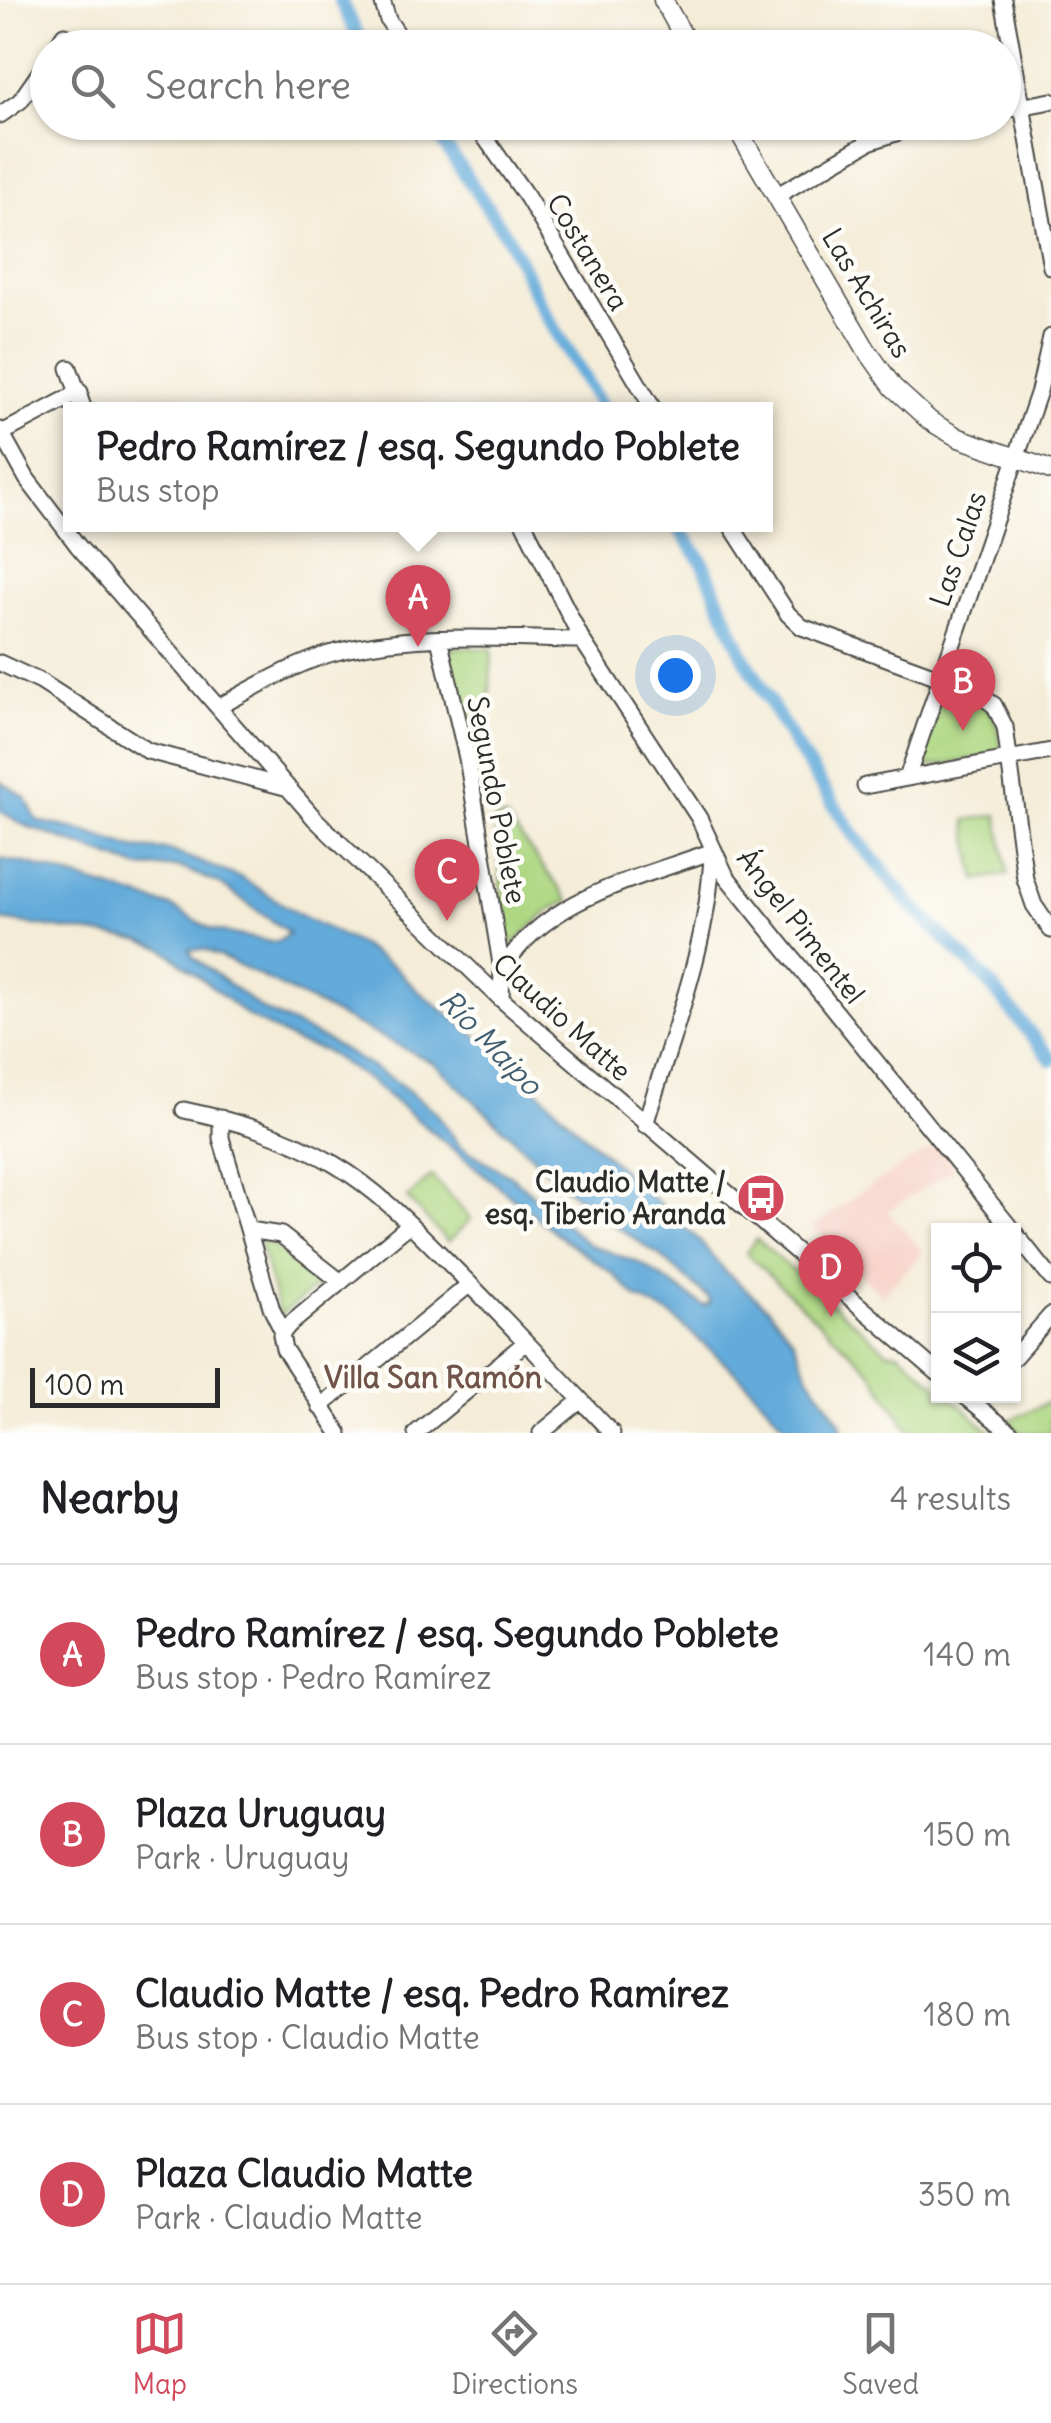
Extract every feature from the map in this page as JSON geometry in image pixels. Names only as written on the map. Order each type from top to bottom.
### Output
[{"type":"street","points":[[382,0],[395,30]]},
{"type":"street","points":[[663,0],[680,30]]},
{"type":"street","points":[[1003,0],[1009,30]]},
{"type":"street","points":[[0,115],[20,101],[30,87]]},
{"type":"street","points":[[1021,95],[1051,267]]},
{"type":"street","points":[[1023,106],[1051,101]]},
{"type":"street","name":"Costanera","points":[[487,140],[519,185],[649,402]]},
{"type":"street","name":"Las Achiras","points":[[744,140],[866,350],[893,387],[942,429],[1051,470]]},
{"type":"street","points":[[776,196],[875,140]]},
{"type":"street","name":"Las Calas","points":[[907,778],[1039,391],[1051,337]]},
{"type":"street","points":[[69,368],[82,402]]},
{"type":"street","points":[[1,432],[80,392]]},
{"type":"street","name":"Claudio Matte","points":[[1,432],[26,478],[63,526]]},
{"type":"street","name":"Claudio Matte","points":[[67,532],[285,787],[501,999],[931,1367]]},
{"type":"street","name":"Ángel Pimentel","points":[[528,532],[582,640],[694,809],[726,876],[1051,1278]]},
{"type":"street","points":[[735,532],[777,599],[802,627],[971,688],[994,704],[1003,719],[1028,892],[1051,930]]},
{"type":"street","points":[[218,706],[290,669],[368,646],[439,639],[582,640]]},
{"type":"street","name":"Segundo Poblete","points":[[439,639],[467,758],[502,970],[501,999]]},
{"type":"street","points":[[0,664],[41,682],[148,751],[285,787]]},
{"type":"street","points":[[864,786],[1051,752]]},
{"type":"street","points":[[645,1125],[699,944],[711,884],[712,851]]},
{"type":"street","name":"Segundo Poblete","points":[[502,970],[526,937],[557,912],[712,851]]},
{"type":"street","points":[[184,1110],[286,1140],[371,1189],[470,1284],[612,1433]]},
{"type":"street","points":[[221,1118],[220,1134],[284,1350],[339,1433]]},
{"type":"street","points":[[282,1333],[410,1224]]},
{"type":"street","points":[[249,1230],[280,1236],[341,1282]]},
{"type":"street","points":[[320,1407],[470,1284]]},
{"type":"street","points":[[1021,1350],[1051,1315]]},
{"type":"street","points":[[416,1433],[526,1342]]},
{"type":"street","points":[[541,1433],[581,1400]]},
{"type":"street","points":[[979,1403],[1012,1433]]},
{"type":"shaded area","points":[[937,1145],[955,1169],[887,1211],[924,1252],[882,1296],[813,1227],[868,1187]]},
{"type":"green space","points":[[453,647],[492,649],[487,745],[476,747],[448,659]]},
{"type":"green space","points":[[950,689],[987,709],[1000,740],[998,755],[930,767],[923,760],[922,751],[940,692]]},
{"type":"green space","points":[[998,815],[1008,874],[976,880],[966,820]]},
{"type":"green space","points":[[506,818],[569,901],[550,910],[513,944],[506,938],[495,819]]},
{"type":"green space","points":[[431,1176],[471,1219],[448,1242],[407,1198]]},
{"type":"green space","points":[[258,1238],[300,1260],[322,1282],[280,1316]]},
{"type":"green space","points":[[756,1239],[887,1351],[899,1352],[931,1380],[931,1403],[958,1403],[992,1433],[911,1433],[870,1370],[746,1253]]},
{"type":"green space","points":[[1051,1401],[1051,1433],[1021,1433],[1008,1421]]},
{"type":"water","points":[[0,781],[26,798],[37,821],[135,848],[169,850],[242,878],[397,969],[418,991],[501,1054],[768,1308],[794,1340],[809,1376],[839,1420],[843,1433],[792,1433],[742,1378],[671,1315],[636,1297],[612,1273],[562,1238],[371,1082],[322,1050],[298,1043],[249,1017],[163,948],[138,940],[0,920],[0,859],[30,864],[172,907],[213,930],[271,942],[289,933],[220,884],[179,867],[140,868],[24,825],[0,811]],"holes":[[[189,949],[206,950],[435,1064],[566,1188],[659,1255],[710,1303],[704,1306],[642,1264],[588,1244],[514,1178],[460,1146],[435,1111],[397,1082],[328,1041],[263,1010],[193,957]]]},
{"type":"waterway","points":[[340,0],[355,30]]},
{"type":"waterway","points":[[441,140],[509,239],[541,306],[598,402]]},
{"type":"waterway","points":[[682,532],[703,563],[742,653],[793,742],[853,834],[912,906],[984,977],[1051,1059]]},
{"type":"place","name":"Pedro Ramírez / esq. Segundo Poblete","points":[[418,647]]},
{"type":"place","name":"Plaza Uruguay","points":[[963,731]]},
{"type":"place","name":"Claudio Matte / esq. Pedro Ramírez","points":[[447,921]]},
{"type":"place","name":"Claudio Matte / esq. Tiberio Aranda","points":[[761,1198]]},
{"type":"place","name":"Plaza Claudio Matte","points":[[831,1317]]},
{"type":"district","name":"Villa San Ramón","points":[[433,1377]]},
{"type":"water label","name":"Río Maipo","points":[[491,1042]]}]
